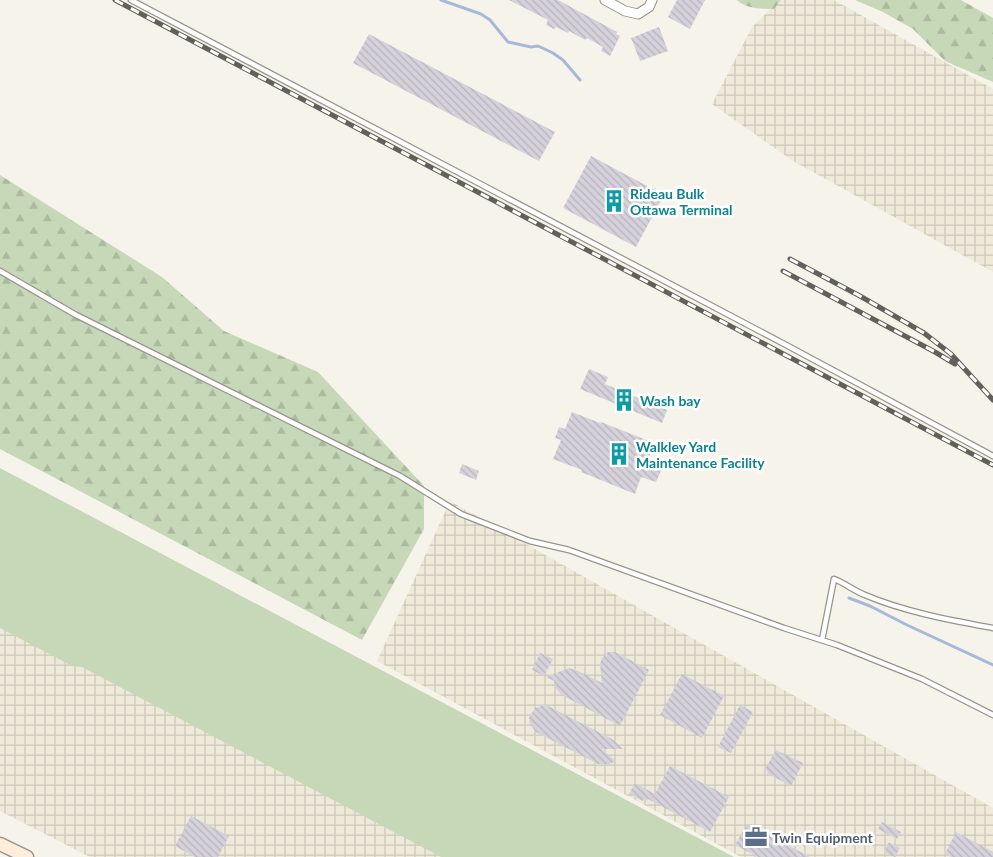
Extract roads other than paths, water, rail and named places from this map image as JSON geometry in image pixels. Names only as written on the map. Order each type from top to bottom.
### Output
[{"type":"street","points":[[606,0],[625,11],[638,14],[649,7],[652,0]]},
{"type":"street","points":[[0,844],[27,857]]},
{"type":"lane","points":[[132,0],[770,336],[993,456]]},
{"type":"lane","points":[[0,271],[76,315],[400,476],[461,514],[530,541],[569,550],[822,640],[922,679],[993,715]]},
{"type":"lane","points":[[822,640],[834,579],[845,583],[862,594],[888,604],[920,613],[993,628]]},
{"type":"waterway","points":[[441,0],[481,14],[490,20],[508,42],[531,47],[538,46],[553,53],[563,60],[580,80]]},
{"type":"waterway","points":[[849,598],[870,606],[993,665]]},
{"type":"railway","points":[[115,0],[993,465]]},
{"type":"railway","points":[[790,259],[924,333],[951,354],[993,400]]},
{"type":"railway","points":[[783,271],[955,364]]},
{"type":"place","name":"Rideau Bulk Ottawa Terminal","points":[[614,201]]},
{"type":"place","name":"Wash bay","points":[[624,400]]},
{"type":"place","name":"Walkley Yard Maintenance Facility","points":[[619,454]]},
{"type":"place","name":"Twin Equipment","points":[[756,837]]}]
